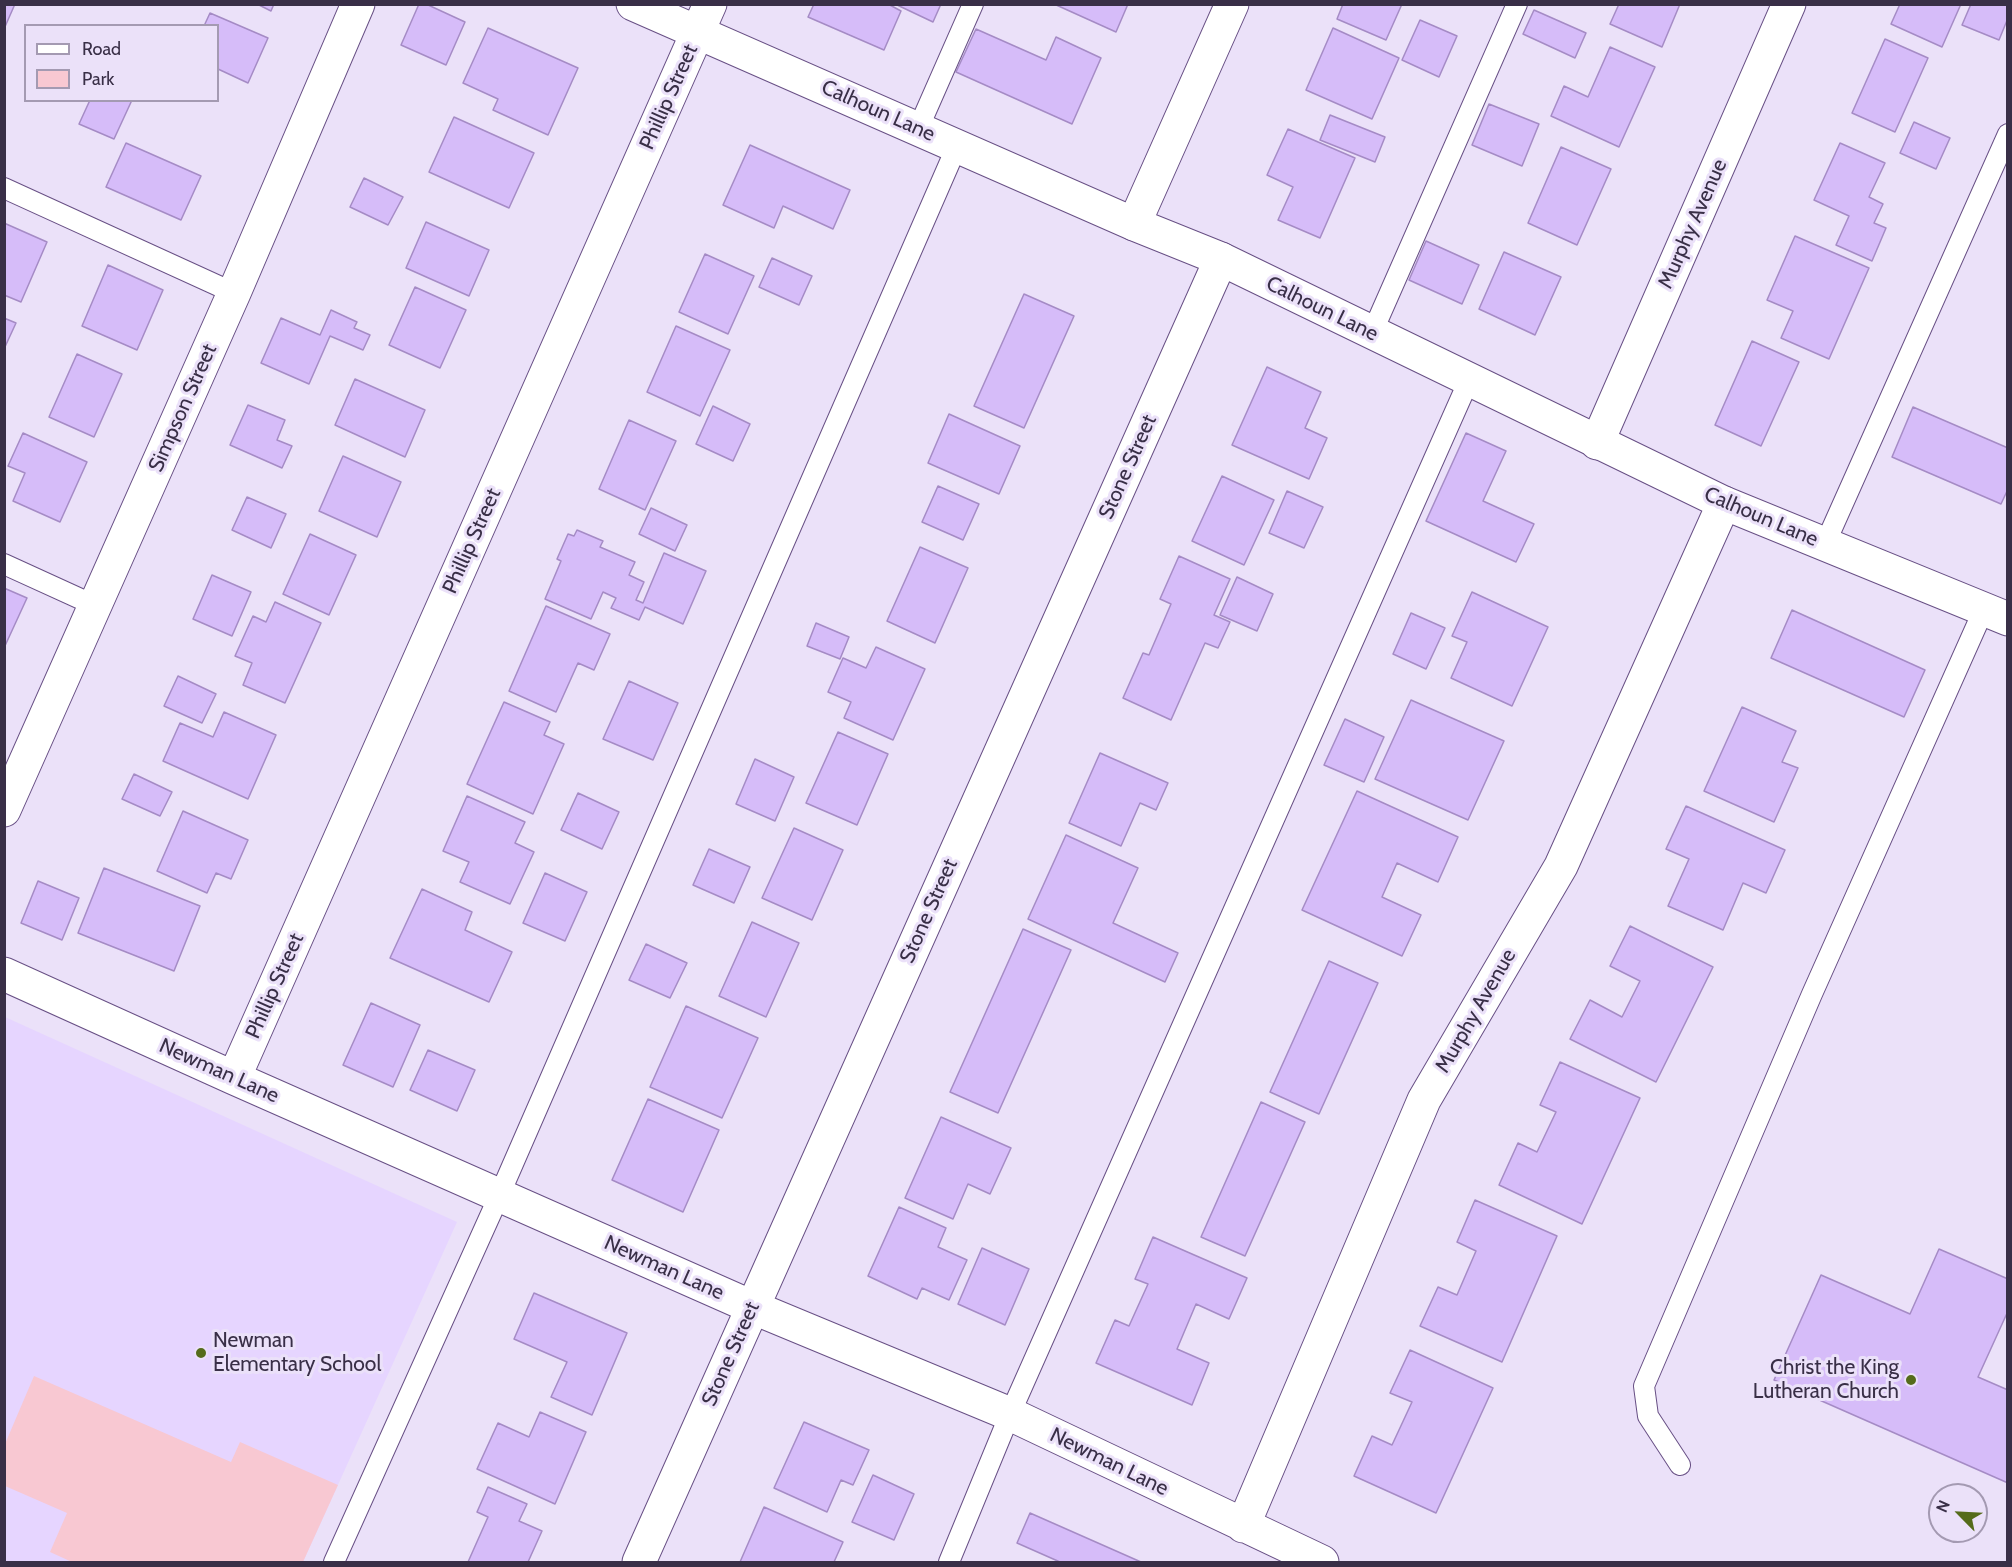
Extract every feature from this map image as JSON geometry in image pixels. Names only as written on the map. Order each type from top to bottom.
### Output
[{"type":"street","name":"Simpson Street","points":[[4,810],[234,293],[358,4]]},
{"type":"street","name":"Calhoun Lane","points":[[633,4],[704,18],[918,129],[1134,224],[1221,259],[1724,503],[1996,614]]},
{"type":"street","points":[[1134,224],[1232,4]]},
{"type":"street","name":"Murphy Avenue","points":[[1597,443],[1789,4]]},
{"type":"street","name":"Phillip Street","points":[[234,1078],[704,18]]},
{"type":"street","name":"Stone Street","points":[[639,1563],[1221,259]]},
{"type":"street","name":"Murphy Avenue","points":[[1243,1526],[1424,1100],[1561,866],[1724,503]]},
{"type":"street","name":"Newman Lane","points":[[4,974],[752,1307],[1010,1414],[1322,1563]]},
{"type":"lane","points":[[918,129],[974,4]]},
{"type":"lane","points":[[1372,333],[1517,4]]},
{"type":"lane","points":[[1825,544],[2007,134]]},
{"type":"lane","points":[[334,1563],[499,1196],[957,146]]},
{"type":"lane","points":[[4,188],[234,293]]},
{"type":"lane","points":[[949,1563],[1010,1414],[1469,380]]},
{"type":"lane","points":[[4,564],[96,606]]},
{"type":"lane","points":[[1680,1465],[1648,1416],[1644,1386],[1812,994],[1996,614]]},
{"type":"shaded area","name":"Newman Elementary School","points":[[5,1017],[457,1222],[303,1562],[5,1562]]},
{"type":"green space","points":[[34,1376],[231,1462],[240,1442],[338,1485],[303,1562],[72,1562],[50,1552],[67,1513],[5,1486],[5,1444]]},
{"type":"building","points":[[4,4],[15,4],[4,29]]},
{"type":"building","points":[[257,4],[274,4],[271,11]]},
{"type":"building","points":[[419,4],[426,4],[465,22],[446,65],[401,45]]},
{"type":"building","points":[[814,4],[888,4],[901,11],[884,50],[808,17]]},
{"type":"building","points":[[895,4],[941,4],[933,22]]},
{"type":"building","points":[[1054,4],[1128,4],[1116,32]]},
{"type":"building","points":[[1343,4],[1402,4],[1386,40],[1337,19]]},
{"type":"building","points":[[1619,4],[1680,4],[1662,47],[1610,24]]},
{"type":"building","points":[[1900,4],[1961,4],[1942,47],[1891,24]]},
{"type":"building","points":[[1971,4],[2008,4],[2008,18],[1999,40],[1962,25]]},
{"type":"building","points":[[1534,10],[1586,33],[1575,58],[1523,34]]},
{"type":"building","points":[[210,13],[268,38],[248,83],[219,69],[219,24],[205,24]]},
{"type":"building","points":[[1420,20],[1457,36],[1439,77],[1402,60]]},
{"type":"building","points":[[488,28],[578,68],[548,135],[493,110],[498,99],[463,83]]},
{"type":"building","points":[[1333,28],[1399,58],[1372,119],[1306,90]]},
{"type":"building","points":[[976,29],[1046,60],[1056,37],[1101,58],[1072,124],[956,72]]},
{"type":"building","points":[[1885,39],[1928,58],[1895,132],[1852,113]]},
{"type":"building","points":[[1610,47],[1655,67],[1619,147],[1551,116],[1564,86],[1588,97]]},
{"type":"building","points":[[89,102],[131,102],[114,139],[79,124]]},
{"type":"building","points":[[1489,104],[1539,124],[1522,166],[1472,145]]},
{"type":"building","points":[[1330,115],[1385,137],[1375,162],[1320,140]]},
{"type":"building","points":[[454,117],[534,153],[509,208],[429,172]]},
{"type":"building","points":[[1914,122],[1950,138],[1936,169],[1900,153]]},
{"type":"building","points":[[1288,129],[1355,158],[1320,238],[1278,220],[1293,187],[1267,175]]},
{"type":"building","points":[[126,143],[201,176],[181,220],[106,187]]},
{"type":"building","points":[[1840,143],[1885,163],[1869,197],[1883,204],[1874,223],[1886,228],[1872,261],[1836,245],[1849,216],[1814,200]]},
{"type":"building","points":[[750,145],[850,190],[833,229],[783,206],[774,228],[723,205]]},
{"type":"building","points":[[1561,147],[1611,169],[1577,245],[1528,223]]},
{"type":"building","points":[[364,178],[403,197],[388,225],[350,207]]},
{"type":"building","points":[[426,222],[489,250],[469,296],[406,268]]},
{"type":"building","points":[[4,223],[47,242],[21,302],[4,295]]},
{"type":"building","points":[[1795,236],[1869,268],[1829,359],[1781,338],[1793,311],[1767,300]]},
{"type":"building","points":[[1426,241],[1479,265],[1462,304],[1409,280]]},
{"type":"building","points":[[1504,252],[1561,277],[1535,335],[1479,309]]},
{"type":"building","points":[[705,254],[754,276],[728,334],[679,312]]},
{"type":"building","points":[[772,258],[812,276],[799,305],[759,287]]},
{"type":"building","points":[[108,265],[163,290],[137,350],[82,326]]},
{"type":"building","points":[[415,287],[466,310],[440,368],[389,345]]},
{"type":"building","points":[[1024,294],[1074,316],[1024,428],[974,406]]},
{"type":"building","points":[[331,310],[357,322],[354,328],[370,335],[363,350],[330,336],[309,384],[261,363],[281,318],[320,335]]},
{"type":"building","points":[[4,318],[16,323],[4,349]]},
{"type":"building","points":[[676,326],[730,350],[700,416],[647,392]]},
{"type":"building","points":[[1752,341],[1799,362],[1761,446],[1715,425]]},
{"type":"building","points":[[77,354],[122,374],[94,437],[49,417]]},
{"type":"building","points":[[1267,367],[1321,392],[1305,428],[1327,438],[1309,479],[1232,445]]},
{"type":"building","points":[[355,379],[425,410],[405,457],[335,425]]},
{"type":"building","points":[[248,405],[285,420],[277,440],[292,446],[282,468],[230,445]]},
{"type":"building","points":[[713,406],[750,424],[733,461],[696,444]]},
{"type":"building","points":[[1913,407],[2008,448],[2008,489],[2001,504],[1892,457]]},
{"type":"building","points":[[949,414],[1020,446],[999,494],[928,463]]},
{"type":"building","points":[[629,420],[676,441],[645,510],[599,489]]},
{"type":"building","points":[[23,433],[87,462],[60,522],[13,501],[25,473],[8,466]]},
{"type":"building","points":[[1466,433],[1506,451],[1483,501],[1534,524],[1516,562],[1426,521]]},
{"type":"building","points":[[343,456],[401,482],[377,537],[319,511]]},
{"type":"building","points":[[1222,476],[1274,500],[1244,565],[1192,541]]},
{"type":"building","points":[[938,486],[979,504],[963,540],[922,522]]},
{"type":"building","points":[[1287,491],[1323,507],[1304,548],[1269,533]]},
{"type":"building","points":[[247,497],[286,514],[271,548],[232,530]]},
{"type":"building","points":[[651,508],[687,525],[675,551],[639,534]]},
{"type":"building","points":[[577,530],[603,541],[600,547],[635,562],[629,575],[644,582],[636,600],[643,603],[664,553],[706,571],[683,624],[645,607],[639,620],[611,608],[616,598],[603,592],[591,619],[545,599],[561,561],[557,559],[568,534],[574,536]]},
{"type":"building","points":[[310,534],[356,555],[329,615],[283,594]]},
{"type":"building","points":[[920,547],[968,568],[935,643],[887,621]]},
{"type":"building","points":[[1179,556],[1230,579],[1214,615],[1230,622],[1218,648],[1205,643],[1171,720],[1123,698],[1143,653],[1149,655],[1171,604],[1160,599]]},
{"type":"building","points":[[212,575],[251,592],[232,636],[193,619]]},
{"type":"building","points":[[1237,577],[1273,594],[1257,631],[1220,615]]},
{"type":"building","points":[[4,588],[27,598],[4,648]]},
{"type":"building","points":[[1472,592],[1548,627],[1512,706],[1451,678],[1467,642],[1452,636]]},
{"type":"building","points":[[275,602],[321,623],[285,703],[243,685],[252,663],[235,656],[253,616],[266,622]]},
{"type":"building","points":[[546,606],[610,634],[594,670],[578,663],[556,712],[509,691]]},
{"type":"building","points":[[1792,610],[1925,670],[1904,717],[1771,658]]},
{"type":"building","points":[[1411,613],[1445,628],[1426,669],[1393,654]]},
{"type":"building","points":[[816,623],[849,637],[840,659],[807,646]]},
{"type":"building","points":[[876,647],[925,669],[893,740],[844,718],[851,702],[828,692],[843,658],[866,668]]},
{"type":"building","points":[[178,676],[216,694],[202,723],[164,706]]},
{"type":"building","points":[[629,681],[678,703],[653,760],[603,739]]},
{"type":"building","points":[[1411,700],[1504,741],[1468,820],[1375,779]]},
{"type":"building","points":[[504,702],[550,722],[544,735],[564,744],[533,814],[467,784]]},
{"type":"building","points":[[1742,707],[1796,731],[1782,762],[1798,768],[1774,822],[1704,791]]},
{"type":"building","points":[[224,712],[276,735],[248,799],[163,761],[180,723],[213,737]]},
{"type":"building","points":[[1345,719],[1384,737],[1364,782],[1324,765]]},
{"type":"building","points":[[838,732],[888,754],[857,825],[806,803]]},
{"type":"building","points":[[1100,753],[1168,783],[1156,810],[1140,803],[1121,846],[1069,823]]},
{"type":"building","points":[[755,759],[794,777],[775,821],[736,804]]},
{"type":"building","points":[[134,774],[172,792],[160,816],[122,799]]},
{"type":"building","points":[[1357,791],[1458,837],[1438,882],[1397,863],[1382,897],[1421,915],[1402,956],[1302,910]]},
{"type":"building","points":[[578,793],[619,812],[602,849],[561,830]]},
{"type":"building","points":[[467,796],[525,822],[515,843],[534,852],[510,904],[460,882],[469,862],[443,851]]},
{"type":"building","points":[[1686,806],[1785,850],[1766,893],[1743,883],[1723,930],[1668,906],[1689,859],[1666,849]]},
{"type":"building","points":[[183,811],[248,840],[231,879],[216,873],[207,893],[157,871]]},
{"type":"building","points":[[794,828],[843,850],[812,920],[762,898]]},
{"type":"building","points":[[1066,835],[1138,868],[1113,923],[1178,953],[1165,982],[1028,919]]},
{"type":"building","points":[[709,849],[750,867],[734,903],[693,885]]},
{"type":"building","points":[[104,868],[200,906],[174,971],[78,933]]},
{"type":"building","points":[[545,873],[587,892],[565,941],[523,923]]},
{"type":"building","points":[[38,881],[79,898],[62,940],[21,923]]},
{"type":"building","points":[[422,889],[472,912],[465,930],[512,952],[489,1002],[390,958]]},
{"type":"building","points":[[752,922],[799,943],[766,1017],[719,996]]},
{"type":"building","points":[[1630,926],[1713,967],[1656,1082],[1570,1039],[1590,1000],[1622,1017],[1640,981],[1610,966]]},
{"type":"building","points":[[1023,929],[1071,950],[998,1113],[950,1092]]},
{"type":"building","points":[[646,944],[687,963],[670,998],[629,980]]},
{"type":"building","points":[[1329,961],[1378,983],[1319,1114],[1270,1092]]},
{"type":"building","points":[[371,1003],[420,1025],[393,1087],[343,1065]]},
{"type":"building","points":[[686,1006],[758,1038],[722,1118],[650,1087]]},
{"type":"building","points":[[428,1050],[475,1070],[457,1111],[410,1090]]},
{"type":"building","points":[[1560,1062],[1640,1098],[1582,1224],[1499,1185],[1518,1143],[1537,1152],[1556,1112],[1540,1105]]},
{"type":"building","points":[[648,1099],[719,1130],[683,1212],[612,1180]]},
{"type":"building","points":[[1261,1102],[1305,1122],[1245,1256],[1201,1237]]},
{"type":"building","points":[[941,1117],[1011,1148],[990,1194],[968,1184],[953,1219],[905,1198]]},
{"type":"building","points":[[1475,1200],[1557,1236],[1502,1362],[1420,1326],[1438,1287],[1457,1295],[1476,1251],[1457,1242]]},
{"type":"building","points":[[899,1207],[946,1228],[938,1247],[967,1260],[949,1300],[922,1288],[917,1299],[868,1276]]},
{"type":"building","points":[[1153,1237],[1247,1278],[1229,1319],[1196,1304],[1177,1349],[1209,1363],[1192,1405],[1096,1363],[1115,1320],[1129,1326],[1148,1284],[1135,1279]]},
{"type":"building","points":[[982,1248],[1029,1269],[1005,1325],[958,1304]]},
{"type":"building","points":[[1939,1249],[2008,1279],[2008,1311],[1978,1377],[2008,1390],[2008,1483],[1774,1380],[1821,1275],[1910,1314]]},
{"type":"building","points":[[534,1293],[627,1333],[592,1415],[551,1397],[567,1362],[514,1339]]},
{"type":"building","points":[[1410,1350],[1493,1388],[1436,1513],[1354,1476],[1372,1436],[1392,1445],[1412,1402],[1390,1393]]},
{"type":"building","points":[[540,1412],[586,1432],[555,1504],[477,1469],[498,1423],[529,1437]]},
{"type":"building","points":[[804,1422],[869,1450],[853,1485],[841,1480],[827,1512],[774,1488]]},
{"type":"building","points":[[873,1475],[914,1494],[894,1540],[852,1522]]},
{"type":"building","points":[[488,1487],[527,1504],[519,1521],[542,1531],[528,1562],[468,1562],[488,1517],[477,1512]]},
{"type":"building","points":[[764,1507],[843,1542],[834,1562],[740,1562]]},
{"type":"building","points":[[1030,1513],[1141,1562],[1060,1562],[1017,1543]]},
{"type":"place","name":"Newman Elementary School","points":[[201,1353]]},
{"type":"place","name":"Christ the King Lutheran Church","points":[[1911,1380]]}]
